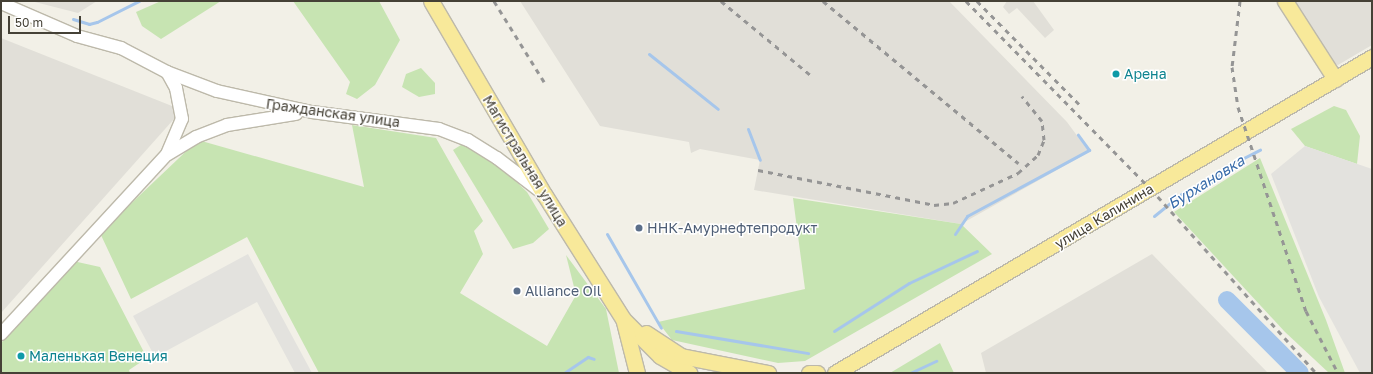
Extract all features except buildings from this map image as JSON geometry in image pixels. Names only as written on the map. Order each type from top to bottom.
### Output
[{"type":"main road","name":"Магистральная улица","points":[[431,1],[544,194],[623,319]]},
{"type":"main road","points":[[1285,1],[1335,79]]},
{"type":"main road","name":"улица Калинина","points":[[835,373],[1372,57]]},
{"type":"main road","points":[[623,319],[629,373]]},
{"type":"main road","points":[[623,319],[637,373]]},
{"type":"main road","points":[[623,319],[660,356],[689,373]]},
{"type":"main road","points":[[623,319],[681,356],[768,373]]},
{"type":"main road","points":[[809,373],[817,373]]},
{"type":"street","name":"Гражданская улица","points":[[1,3],[77,36],[121,48],[167,72],[217,91],[312,112],[439,129],[468,140],[497,158],[544,194]]},
{"type":"street","points":[[167,72],[176,88],[182,119],[167,154]]},
{"type":"street","points":[[1,334],[167,154],[196,137],[228,125],[312,112]]},
{"type":"shaded area","points":[[31,1],[97,1],[78,13]]},
{"type":"shaded area","points":[[520,1],[949,1],[1067,122],[1089,152],[961,224],[754,190],[760,160],[700,149],[691,153],[689,142],[600,126]]},
{"type":"shaded area","points":[[1007,1],[1033,1],[1054,30],[1045,38],[1017,8],[1009,14],[1003,7]]},
{"type":"shaded area","points":[[1289,1],[1372,1],[1372,45],[1338,65],[1326,61]]},
{"type":"shaded area","points":[[1,38],[182,110],[1,313]]},
{"type":"shaded area","points":[[1305,146],[1372,169],[1371,373],[1360,373],[1319,297],[1271,174]]},
{"type":"shaded area","points":[[248,254],[312,373],[295,373],[257,302],[155,357],[133,316]]},
{"type":"shaded area","points":[[1152,254],[1268,373],[986,373],[981,353]]},
{"type":"green space","points":[[161,1],[221,1],[161,39],[142,26],[136,12]]},
{"type":"green space","points":[[293,1],[379,1],[400,40],[375,85],[357,99],[346,94],[350,82]]},
{"type":"green space","points":[[421,68],[435,83],[435,94],[419,97],[402,87],[406,74]]},
{"type":"green space","points":[[1334,106],[1346,110],[1360,136],[1357,164],[1305,146],[1291,129]]},
{"type":"green space","points":[[352,125],[436,138],[483,221],[474,231],[483,254],[460,293],[547,346],[576,295],[566,255],[606,309],[619,373],[319,373],[247,237],[131,299],[100,233],[198,140],[364,187]]},
{"type":"green space","points":[[464,143],[498,164],[527,192],[549,229],[533,243],[513,249],[453,150]]},
{"type":"green space","points":[[1260,158],[1326,320],[1345,373],[1329,373],[1285,332],[1174,212]]},
{"type":"green space","points":[[793,198],[961,224],[992,254],[805,361],[778,363],[672,340],[658,322],[805,289]]},
{"type":"green space","points":[[73,261],[100,267],[147,358],[129,370],[130,373],[1,373],[1,343]]},
{"type":"green space","points":[[940,343],[954,373],[890,373]]},
{"type":"waterway","points":[[73,19],[89,24],[97,22],[139,1]]},
{"type":"waterway","points":[[649,54],[718,109]]},
{"type":"waterway","points":[[748,129],[760,160]]},
{"type":"waterway","points":[[955,234],[967,216],[1089,150],[1078,135]]},
{"type":"waterway","name":"Бурхановка","points":[[1154,216],[1184,192],[1212,182],[1228,166],[1260,150]]},
{"type":"waterway","points":[[607,234],[661,328]]},
{"type":"waterway","points":[[834,331],[909,283],[977,251]]},
{"type":"waterway","name":"Бурхановка","points":[[1227,300],[1300,373]]},
{"type":"waterway","points":[[676,331],[808,353]]},
{"type":"waterway","points":[[564,373],[588,357],[594,359]]},
{"type":"waterway","points":[[910,373],[936,361]]},
{"type":"railway","points":[[494,1],[546,85]]},
{"type":"railway","points":[[721,1],[813,77]]},
{"type":"railway","points":[[823,1],[1018,163]]},
{"type":"railway","points":[[966,1],[1151,189],[1316,373]]},
{"type":"railway","points":[[977,1],[1079,104]]},
{"type":"railway","points":[[1240,1],[1232,67],[1238,107],[1306,311],[1338,373]]},
{"type":"railway","points":[[758,170],[934,205],[953,203],[1018,173],[1038,155],[1044,140],[1042,121],[1022,96]]},
{"type":"place","name":"Арена","points":[[1116,74]]},
{"type":"place","name":"ННК-Амурнефтепродукт","points":[[639,228]]},
{"type":"place","name":"Alliance Oil","points":[[517,291]]},
{"type":"place","name":"Маленькая Венеция","points":[[21,356]]}]
